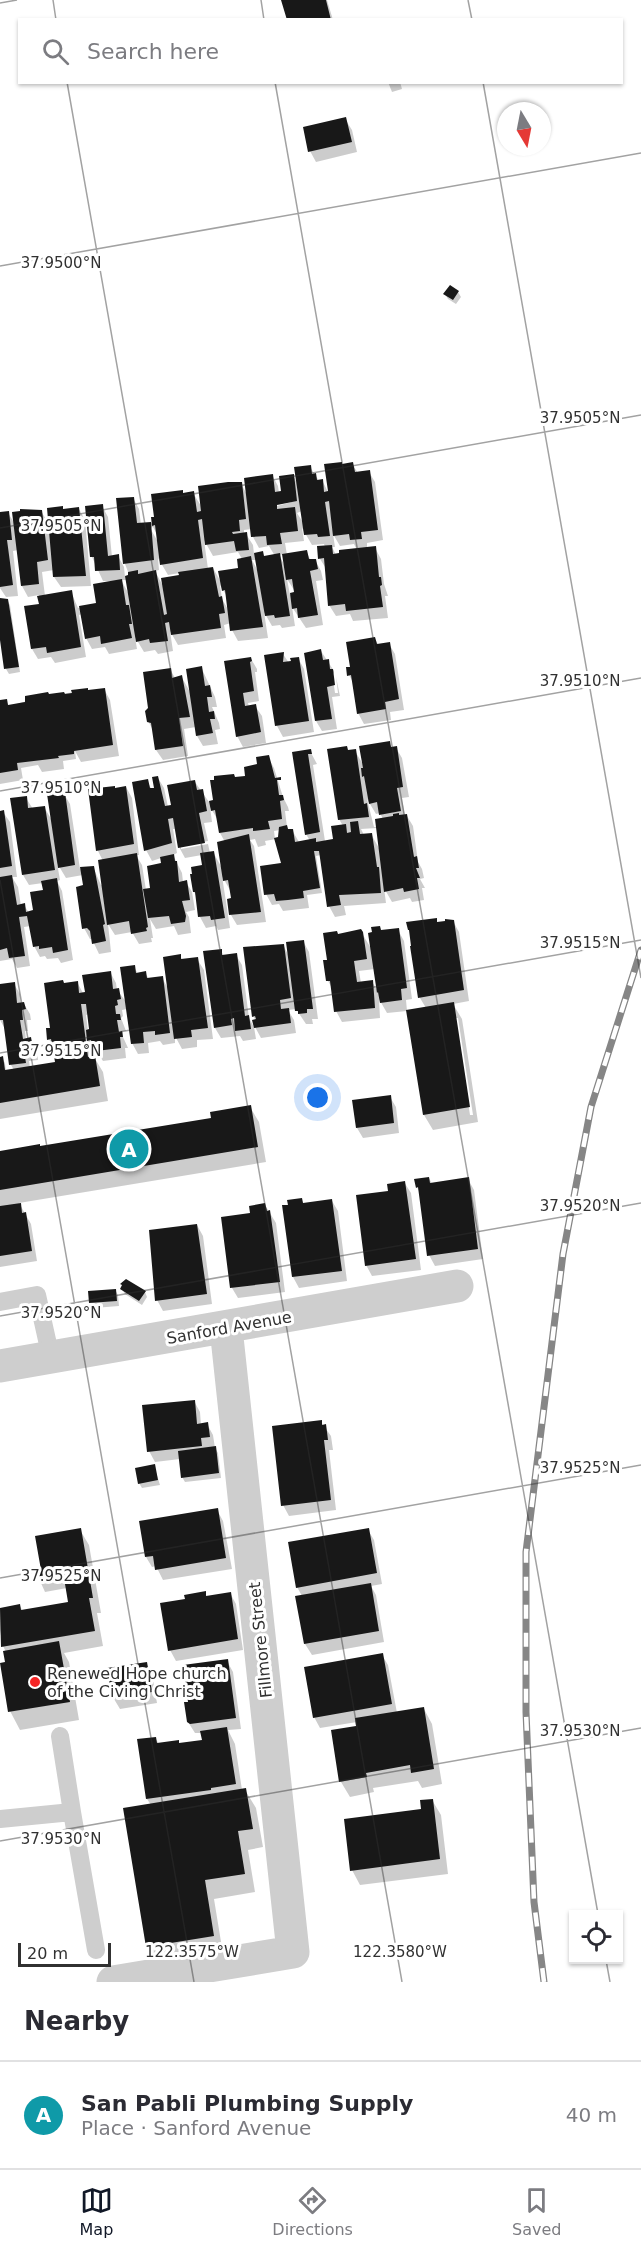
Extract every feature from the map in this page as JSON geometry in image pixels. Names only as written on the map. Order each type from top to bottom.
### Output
[{"type":"street","name":"Sanford Avenue","points":[[0,1366],[457,1286]]},
{"type":"street","name":"Fillmore Street","points":[[119,1982],[293,1952],[226,1328]]},
{"type":"lane","points":[[0,1302],[37,1295],[51,1358]]},
{"type":"lane","points":[[60,1736],[96,1950]]},
{"type":"lane","points":[[0,1820],[72,1812]]},
{"type":"building","points":[[281,0],[326,0],[330,18],[286,18]]},
{"type":"building","points":[[346,117],[352,142],[308,152],[303,127]]},
{"type":"building","points":[[450,285],[459,291],[453,300],[443,294]]},
{"type":"building","points":[[342,462],[342,464],[353,462],[355,472],[370,470],[378,530],[361,532],[362,539],[350,540],[349,534],[333,536],[329,501],[325,502],[330,536],[304,535],[294,467],[311,465],[312,474],[316,473],[317,480],[323,479],[324,492],[328,491],[324,464]]},
{"type":"building","points":[[273,474],[275,492],[281,491],[279,476],[294,474],[297,501],[277,505],[277,509],[295,507],[298,531],[280,533],[282,544],[267,545],[266,536],[251,537],[244,478]]},
{"type":"building","points":[[242,482],[246,519],[239,520],[240,531],[232,532],[233,534],[247,532],[249,550],[236,551],[234,541],[205,545],[202,519],[198,520],[203,558],[160,565],[155,525],[152,526],[151,517],[154,517],[151,494],[194,491],[197,512],[201,511],[198,486]]},
{"type":"building","points":[[134,497],[137,523],[151,522],[154,560],[123,564],[116,498]]},
{"type":"building","points":[[103,504],[108,556],[119,554],[120,570],[95,571],[94,557],[90,557],[85,506]]},
{"type":"building","points":[[63,506],[63,509],[79,507],[86,576],[53,577],[47,508]]},
{"type":"building","points":[[20,509],[42,510],[48,560],[37,562],[39,584],[21,586],[12,512],[20,511]]},
{"type":"building","points":[[9,511],[12,540],[7,540],[13,585],[0,587],[0,512]]},
{"type":"building","points":[[332,545],[333,554],[339,553],[339,550],[376,546],[383,607],[346,611],[345,604],[328,606],[324,558],[318,559],[317,546]]},
{"type":"building","points":[[307,550],[309,559],[316,559],[318,569],[310,571],[318,615],[298,618],[297,608],[292,609],[290,593],[294,592],[292,579],[286,580],[282,554]]},
{"type":"building","points":[[263,551],[264,556],[280,553],[290,616],[275,618],[274,615],[265,616],[254,553]]},
{"type":"building","points":[[251,556],[263,627],[230,631],[225,590],[222,591],[218,571],[238,568],[237,559]]},
{"type":"building","points":[[213,567],[225,613],[219,614],[221,628],[171,635],[169,622],[165,623],[168,641],[150,643],[149,639],[136,642],[125,576],[128,572],[138,570],[138,574],[156,570],[164,615],[167,614],[161,578],[179,575],[178,572]]},
{"type":"building","points":[[122,579],[126,605],[129,605],[132,638],[101,644],[100,636],[85,639],[79,606],[96,603],[93,584]]},
{"type":"building","points":[[72,590],[81,647],[47,653],[46,647],[31,649],[24,606],[39,604],[37,596]]},
{"type":"building","points":[[0,598],[8,599],[19,667],[4,669],[0,640]]},
{"type":"building","points":[[375,637],[377,644],[390,642],[399,699],[385,702],[386,709],[357,714],[351,675],[347,676],[346,667],[350,667],[346,642]]},
{"type":"building","points":[[321,649],[323,660],[329,659],[330,669],[333,669],[335,685],[327,687],[332,719],[315,721],[304,653]]},
{"type":"building","points":[[284,652],[283,662],[299,657],[309,721],[275,726],[264,655]]},
{"type":"building","points":[[251,657],[254,691],[243,693],[245,706],[256,704],[261,732],[236,737],[224,661]]},
{"type":"building","points":[[202,666],[205,686],[210,685],[212,697],[207,697],[209,712],[214,711],[215,719],[210,719],[213,733],[196,736],[186,669]]},
{"type":"building","points":[[171,668],[172,678],[182,675],[190,717],[179,718],[183,746],[155,750],[151,723],[147,722],[145,711],[148,708],[143,672]]},
{"type":"building","points":[[88,688],[88,690],[105,688],[113,745],[74,751],[74,754],[58,756],[59,758],[17,763],[18,770],[0,773],[0,700],[7,699],[8,705],[25,702],[25,696],[48,692],[49,694],[64,692],[65,694],[72,693],[71,690]]},
{"type":"building","points":[[390,741],[391,747],[397,746],[403,787],[397,788],[401,811],[379,815],[377,802],[369,804],[364,776],[362,777],[361,768],[363,768],[359,746]]},
{"type":"building","points":[[347,746],[348,750],[356,749],[364,804],[367,803],[369,817],[338,820],[327,749]]},
{"type":"building","points":[[311,749],[312,754],[308,754],[320,832],[305,835],[292,752]]},
{"type":"building","points":[[269,755],[275,778],[281,777],[281,780],[277,780],[279,795],[283,795],[284,800],[280,801],[282,819],[268,821],[270,829],[253,831],[253,828],[219,833],[215,810],[211,811],[209,801],[213,800],[210,780],[214,780],[214,776],[234,774],[235,777],[245,776],[244,767],[257,764],[256,757]]},
{"type":"building","points":[[158,776],[165,806],[171,805],[167,785],[195,780],[197,790],[203,789],[207,811],[199,813],[205,843],[178,848],[173,818],[168,819],[172,843],[144,851],[132,782],[148,779],[150,788],[154,788],[152,777]]},
{"type":"building","points":[[115,786],[115,788],[126,786],[134,844],[96,851],[88,789]]},
{"type":"building","points":[[65,792],[75,865],[58,868],[47,794]]},
{"type":"building","points":[[27,796],[28,808],[45,806],[55,870],[22,875],[10,798]]},
{"type":"building","points":[[4,810],[12,866],[0,868],[0,811]]},
{"type":"building","points":[[399,813],[399,815],[407,814],[414,857],[417,856],[419,868],[416,868],[420,878],[417,878],[419,889],[404,892],[403,888],[384,892],[375,819]]},
{"type":"building","points":[[358,821],[360,834],[372,833],[377,867],[379,867],[381,893],[339,895],[341,905],[327,907],[319,851],[314,851],[320,888],[303,891],[304,898],[288,900],[276,901],[274,894],[264,895],[260,866],[281,863],[274,838],[278,837],[279,827],[287,825],[288,829],[293,829],[295,842],[316,838],[316,842],[333,839],[331,826],[346,824],[347,833],[351,832],[350,822]]},
{"type":"building","points":[[249,834],[261,912],[229,915],[227,899],[231,898],[228,880],[223,881],[217,842]]},
{"type":"building","points":[[214,851],[225,918],[211,920],[210,916],[198,917],[190,874],[192,874],[191,867],[202,865],[200,853]]},
{"type":"building","points":[[137,853],[148,927],[147,931],[131,934],[129,921],[107,925],[98,860]]},
{"type":"building","points":[[174,854],[179,882],[187,880],[190,900],[182,901],[186,916],[185,922],[171,924],[169,916],[148,918],[143,889],[150,888],[147,866],[161,863],[160,857]]},
{"type":"building","points":[[94,866],[106,941],[92,944],[90,931],[87,928],[82,929],[76,887],[83,885],[80,867]]},
{"type":"building","points":[[12,875],[17,905],[25,903],[26,912],[33,910],[30,892],[43,890],[41,881],[57,878],[68,950],[53,953],[52,947],[39,949],[39,946],[33,947],[27,916],[19,917],[25,956],[9,958],[7,948],[0,950],[0,877]]},
{"type":"building","points":[[437,918],[437,922],[445,921],[445,919],[454,920],[464,990],[418,998],[406,922]]},
{"type":"building","points":[[380,926],[381,930],[399,928],[407,988],[401,989],[402,1000],[380,1003],[377,993],[368,933],[372,932],[371,927]]},
{"type":"building","points":[[361,929],[367,959],[354,961],[357,982],[373,980],[375,1008],[334,1012],[330,981],[326,981],[323,960],[327,960],[323,933],[337,931],[338,934]]},
{"type":"building","points":[[304,940],[313,1009],[307,1009],[307,1013],[298,1014],[298,1011],[295,1011],[286,942]]},
{"type":"building","points":[[284,944],[291,998],[280,1000],[281,1009],[289,1008],[291,1023],[254,1028],[252,1020],[256,1019],[255,1016],[252,1017],[243,947]]},
{"type":"building","points":[[222,949],[222,955],[237,953],[245,1016],[249,1015],[251,1029],[235,1031],[234,1018],[231,1019],[232,1025],[214,1028],[203,951]]},
{"type":"building","points":[[181,954],[181,959],[198,957],[208,1028],[191,1030],[192,1037],[174,1039],[163,957]]},
{"type":"building","points":[[135,965],[136,973],[146,971],[147,978],[163,976],[170,1033],[155,1035],[155,1031],[143,1032],[144,1043],[131,1044],[120,967]]},
{"type":"building","points":[[111,971],[113,989],[119,988],[121,999],[117,1000],[118,1005],[115,1006],[116,1014],[120,1014],[121,1020],[117,1020],[119,1032],[122,1031],[123,1037],[120,1037],[121,1048],[96,1051],[95,1044],[92,1045],[91,1040],[87,1041],[86,1030],[89,1029],[86,1004],[81,1004],[88,1057],[95,1055],[100,1086],[0,1103],[0,1057],[3,1056],[5,1070],[55,1062],[51,1039],[47,1040],[46,1028],[50,1028],[44,983],[63,980],[64,983],[78,981],[79,993],[85,992],[82,975]]},
{"type":"building","points":[[15,982],[17,1003],[24,1002],[26,1009],[22,1010],[23,1020],[20,1020],[23,1039],[31,1037],[33,1050],[24,1051],[26,1063],[9,1065],[3,1020],[0,1020],[0,984]]},
{"type":"building","points":[[454,1002],[470,1107],[423,1115],[406,1010]]},
{"type":"building","points":[[391,1095],[394,1123],[356,1128],[352,1100]]},
{"type":"building","points":[[251,1105],[258,1147],[0,1190],[0,1151],[211,1118],[210,1112]]},
{"type":"building","points":[[429,1177],[430,1183],[469,1177],[478,1249],[427,1256],[418,1187],[416,1188],[414,1179]]},
{"type":"building","points":[[405,1181],[416,1259],[365,1266],[356,1195],[388,1191],[387,1184]]},
{"type":"building","points":[[302,1198],[303,1203],[332,1199],[342,1271],[292,1277],[282,1205],[288,1205],[287,1200]]},
{"type":"building","points":[[21,1203],[22,1213],[26,1212],[32,1251],[0,1256],[0,1206]]},
{"type":"building","points":[[265,1203],[267,1211],[270,1210],[280,1282],[230,1288],[221,1217],[250,1213],[249,1206]]},
{"type":"building","points":[[197,1224],[207,1294],[155,1301],[149,1230]]},
{"type":"building","points":[[126,1279],[146,1291],[139,1301],[120,1289],[122,1285],[120,1284]]},
{"type":"building","points":[[116,1289],[117,1301],[89,1303],[88,1291]]},
{"type":"building","points":[[195,1400],[197,1424],[208,1422],[210,1437],[201,1438],[202,1446],[147,1452],[142,1405]]},
{"type":"building","points":[[322,1420],[322,1425],[326,1424],[328,1440],[324,1440],[331,1500],[281,1506],[272,1426]]},
{"type":"building","points":[[216,1446],[219,1473],[181,1478],[178,1451]]},
{"type":"building","points":[[155,1464],[158,1480],[138,1484],[135,1468]]},
{"type":"building","points":[[218,1508],[226,1558],[155,1570],[153,1556],[145,1557],[139,1521]]},
{"type":"building","points":[[81,1528],[93,1598],[89,1598],[95,1631],[1,1647],[0,1608],[20,1604],[21,1610],[68,1602],[63,1572],[35,1577],[34,1571],[41,1570],[35,1536]]},
{"type":"building","points":[[369,1528],[377,1573],[296,1588],[288,1542]]},
{"type":"building","points":[[371,1583],[379,1631],[304,1644],[295,1596]]},
{"type":"building","points":[[206,1591],[206,1596],[231,1592],[238,1639],[168,1651],[160,1603],[185,1599],[184,1595]]},
{"type":"building","name":"Renewed Hope church of the Civing Christ","points":[[59,1641],[70,1702],[8,1712],[0,1663],[5,1662],[3,1651]]},
{"type":"building","points":[[383,1653],[392,1704],[313,1718],[304,1667]]},
{"type":"building","points":[[228,1659],[236,1718],[190,1724],[187,1722],[184,1702],[188,1702],[183,1665]]},
{"type":"building","points":[[147,1662],[152,1692],[112,1699],[107,1668]]},
{"type":"building","points":[[424,1707],[434,1769],[411,1773],[410,1765],[366,1773],[367,1777],[339,1782],[331,1730],[356,1726],[355,1718]]},
{"type":"building","points":[[227,1727],[236,1784],[211,1788],[211,1790],[146,1799],[137,1739],[156,1737],[157,1743],[202,1740],[200,1731]]},
{"type":"building","points":[[246,1788],[253,1829],[238,1831],[245,1874],[205,1880],[214,1936],[146,1947],[123,1808]]},
{"type":"building","points":[[433,1799],[440,1859],[350,1871],[344,1819],[421,1809],[420,1800]]},
{"type":"railway","points":[[544,1982],[534,1902],[526,1712],[526,1552],[563,1254],[591,1107],[641,950]]},
{"type":"place","name":"San Pabli Plumbing Supply","points":[[129,1149]]},
{"type":"place","name":"Renewed Hope church of the Civing Christ","points":[[35,1682]]}]
